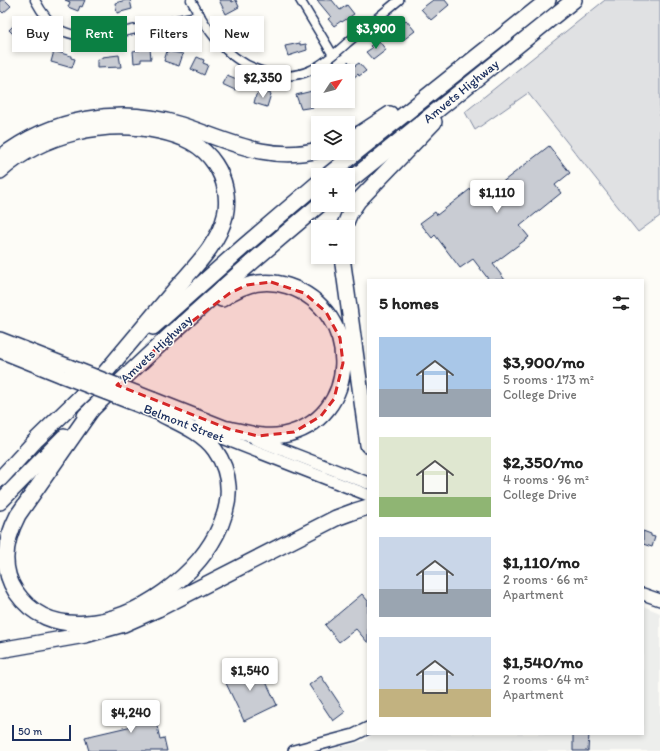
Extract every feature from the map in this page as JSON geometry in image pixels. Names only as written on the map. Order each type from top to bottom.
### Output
[{"type":"highway","name":"Amvets Highway","points":[[337,168],[458,70],[548,0]]},
{"type":"highway","name":"Amvets Highway","points":[[355,176],[574,0]]},
{"type":"highway","points":[[355,136],[458,70]]},
{"type":"highway","points":[[347,220],[350,213],[366,192],[470,83]]},
{"type":"highway","points":[[0,158],[27,140],[52,128],[79,120],[119,116],[141,117],[168,122],[239,146],[268,153],[293,154],[311,151]]},
{"type":"highway","points":[[0,171],[23,155],[54,139],[92,129],[126,126],[171,134],[191,141],[208,154],[221,174],[226,191],[226,204],[225,217],[218,236],[104,374]]},
{"type":"highway","name":"Amvets Highway","points":[[0,479],[37,439],[104,374],[200,285],[311,189]]},
{"type":"highway","name":"Amvets Highway","points":[[0,502],[92,409],[159,346],[241,272],[311,212]]},
{"type":"highway","points":[[343,264],[367,437]]},
{"type":"highway","points":[[159,346],[230,293],[238,288],[251,284],[271,282],[294,288],[312,298],[326,312],[337,329],[340,338],[343,363],[338,387],[327,409],[321,416],[305,428],[283,435],[258,436],[229,429]]},
{"type":"highway","name":"Belmont Street","points":[[0,339],[66,371]]},
{"type":"highway","name":"Belmont Street","points":[[0,351],[66,371],[149,403],[229,429]]},
{"type":"highway","name":"Belmont Street","points":[[149,403],[163,415]]},
{"type":"highway","points":[[92,409],[18,515],[10,533],[6,551],[9,579],[19,596],[34,611],[44,617],[55,622],[66,624],[103,621],[152,600],[189,571],[208,548],[221,524],[228,501],[228,491],[225,471],[218,455],[212,446],[198,434],[163,415]]},
{"type":"highway","points":[[0,468],[37,439]]},
{"type":"highway","points":[[0,650],[85,636],[124,624],[158,609],[336,518],[355,510],[367,507]]},
{"type":"main road","name":"Belmont Street","points":[[163,415],[367,495]]},
{"type":"main road","name":"Belmont Street","points":[[229,429],[367,483]]},
{"type":"main road","points":[[644,594],[660,600]]},
{"type":"main road","points":[[294,751],[354,735],[367,728]]},
{"type":"street","points":[[35,0],[54,27],[63,32],[80,37],[95,38],[200,15]]},
{"type":"street","points":[[191,0],[216,39],[228,51],[251,67],[266,73],[288,76],[312,70],[333,56],[399,0]]},
{"type":"street","points":[[300,0],[333,56]]},
{"type":"highlighted area","points":[[271,282],[304,293],[326,312],[340,338],[343,363],[334,399],[321,416],[294,432],[258,436],[229,429],[117,385],[159,346],[230,293],[247,285]]},
{"type":"shaded area","points":[[605,0],[660,0],[660,216],[638,232],[528,93],[475,130],[465,112]]},
{"type":"shaded area","points":[[644,606],[660,613],[660,751],[326,751],[364,741],[371,735],[644,735]]},
{"type":"building","points":[[0,0],[5,0],[11,6],[3,13],[0,10]]},
{"type":"building","points":[[65,0],[85,0],[82,7],[80,6],[78,11],[68,7],[70,2]]},
{"type":"building","points":[[130,0],[132,9],[117,13],[115,3]]},
{"type":"building","points":[[219,0],[231,0],[232,2],[236,0],[239,7],[226,14]]},
{"type":"building","points":[[317,0],[332,0],[340,10],[347,5],[354,14],[334,26],[328,19],[331,17]]},
{"type":"building","points":[[433,0],[445,0],[449,5],[431,20],[421,9]]},
{"type":"building","points":[[406,20],[415,31],[402,41],[393,30]]},
{"type":"building","points":[[379,41],[386,50],[373,60],[366,52],[372,48],[370,46]]},
{"type":"building","points":[[300,43],[300,45],[306,44],[307,50],[288,56],[285,46]]},
{"type":"building","points":[[133,51],[150,52],[151,59],[141,59],[141,62],[134,63]]},
{"type":"building","points":[[54,52],[71,56],[71,58],[75,59],[72,68],[51,62]]},
{"type":"building","points":[[167,52],[183,54],[179,66],[164,61]]},
{"type":"building","points":[[119,55],[121,67],[97,68],[97,59]]},
{"type":"building","points":[[197,57],[204,60],[203,63],[208,65],[204,75],[191,69]]},
{"type":"building","points":[[359,63],[366,71],[359,76],[358,74],[355,76],[355,66]]},
{"type":"building","points":[[227,75],[239,80],[235,90],[222,84]]},
{"type":"building","points":[[261,90],[271,94],[267,107],[254,103],[256,95]]},
{"type":"building","points":[[311,91],[311,107],[301,109],[296,95]]},
{"type":"building","points":[[549,146],[570,173],[555,185],[561,193],[520,226],[529,237],[493,264],[504,279],[488,279],[473,259],[460,268],[435,235],[432,238],[420,223],[435,212],[437,215],[478,183],[487,194]]},
{"type":"building","points":[[644,531],[655,537],[652,547],[644,544]]},
{"type":"building","points":[[362,594],[367,600],[367,642],[356,629],[339,642],[325,625]]},
{"type":"building","points":[[257,663],[277,705],[244,721],[224,679]]},
{"type":"building","points":[[321,676],[345,712],[333,721],[309,685]]},
{"type":"building","points":[[151,701],[160,739],[164,738],[167,751],[89,751],[85,737],[132,726],[129,707]]},
{"type":"building","points":[[573,735],[589,735],[588,751],[573,751]]}]
